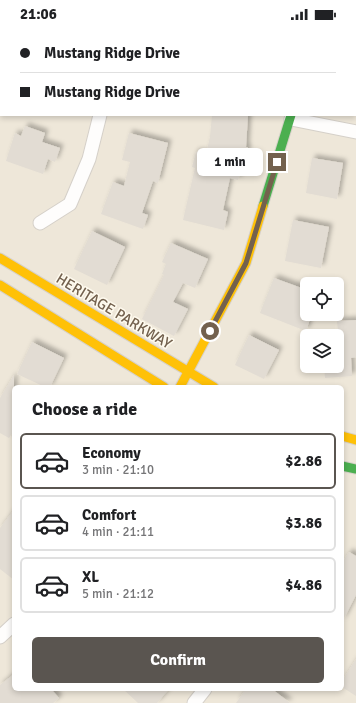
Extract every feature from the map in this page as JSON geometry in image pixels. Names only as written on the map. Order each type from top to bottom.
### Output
[{"type":"main road","points":[[181,385],[246,263],[291,117]]},
{"type":"main road","name":"HERITAGE PARKWAY","points":[[0,258],[211,385]]},
{"type":"main road","points":[[0,285],[161,385]]},
{"type":"main road","points":[[344,437],[356,440]]},
{"type":"main road","points":[[344,466],[356,469]]},
{"type":"street","points":[[40,223],[70,204],[89,159],[100,116]]},
{"type":"street","points":[[291,117],[356,132]]},
{"type":"street","points":[[0,637],[12,626]]},
{"type":"street","points":[[194,703],[203,691]]},
{"type":"shaded area","points":[[0,116],[356,116],[356,703],[0,703]]},
{"type":"building","points":[[212,116],[248,116],[246,147],[248,147],[238,180],[230,178],[223,210],[228,212],[224,230],[183,220],[195,168],[192,167],[196,152],[206,154],[210,137]]},
{"type":"building","points":[[25,126],[45,133],[42,142],[60,148],[55,162],[48,159],[43,174],[6,161],[15,133],[21,136]]},
{"type":"building","points":[[129,133],[168,143],[158,183],[153,181],[142,213],[148,215],[143,229],[101,214],[113,182],[124,186],[130,162],[122,160]]},
{"type":"building","points":[[312,158],[343,163],[337,199],[306,193]]},
{"type":"building","points":[[293,220],[329,227],[321,268],[285,261]]},
{"type":"building","points":[[92,231],[125,247],[107,285],[74,269]]},
{"type":"building","points":[[171,243],[208,259],[195,288],[183,283],[173,302],[188,309],[174,336],[142,319],[164,275],[162,274],[166,264],[162,262]]},
{"type":"building","points":[[274,278],[300,287],[300,321],[309,321],[307,329],[301,329],[260,313]]},
{"type":"building","points":[[356,320],[356,357],[351,358],[352,376],[325,378],[325,373],[344,373],[344,329],[338,329],[337,321]]},
{"type":"building","points":[[249,335],[279,350],[264,379],[235,365]]},
{"type":"building","points":[[32,342],[64,358],[51,385],[41,385],[17,374]]},
{"type":"building","points":[[14,375],[14,385],[12,385],[12,433],[9,438],[0,433],[0,398]]},
{"type":"building","points":[[12,513],[12,578],[0,569],[0,528]]},
{"type":"building","points":[[349,552],[356,556],[356,595],[344,618],[344,560]]},
{"type":"building","points":[[356,659],[356,696],[344,688],[344,678]]},
{"type":"building","points":[[12,676],[12,691],[53,691],[59,698],[53,703],[0,703],[0,685]]},
{"type":"building","points":[[125,691],[167,691],[157,703],[138,703]]},
{"type":"building","points":[[245,691],[275,691],[290,703],[236,703]]},
{"type":"traffic: fast","points":[[263,206],[291,116]]},
{"type":"traffic: fast","points":[[344,466],[356,469]]},
{"type":"traffic: slow","points":[[181,385],[246,263],[263,206]]},
{"type":"traffic: slow","points":[[0,258],[211,385]]},
{"type":"traffic: slow","points":[[0,285],[161,385]]},
{"type":"traffic: slow","points":[[344,437],[356,440]]},
{"type":"route","points":[[210,331],[246,263],[277,162]]}]
